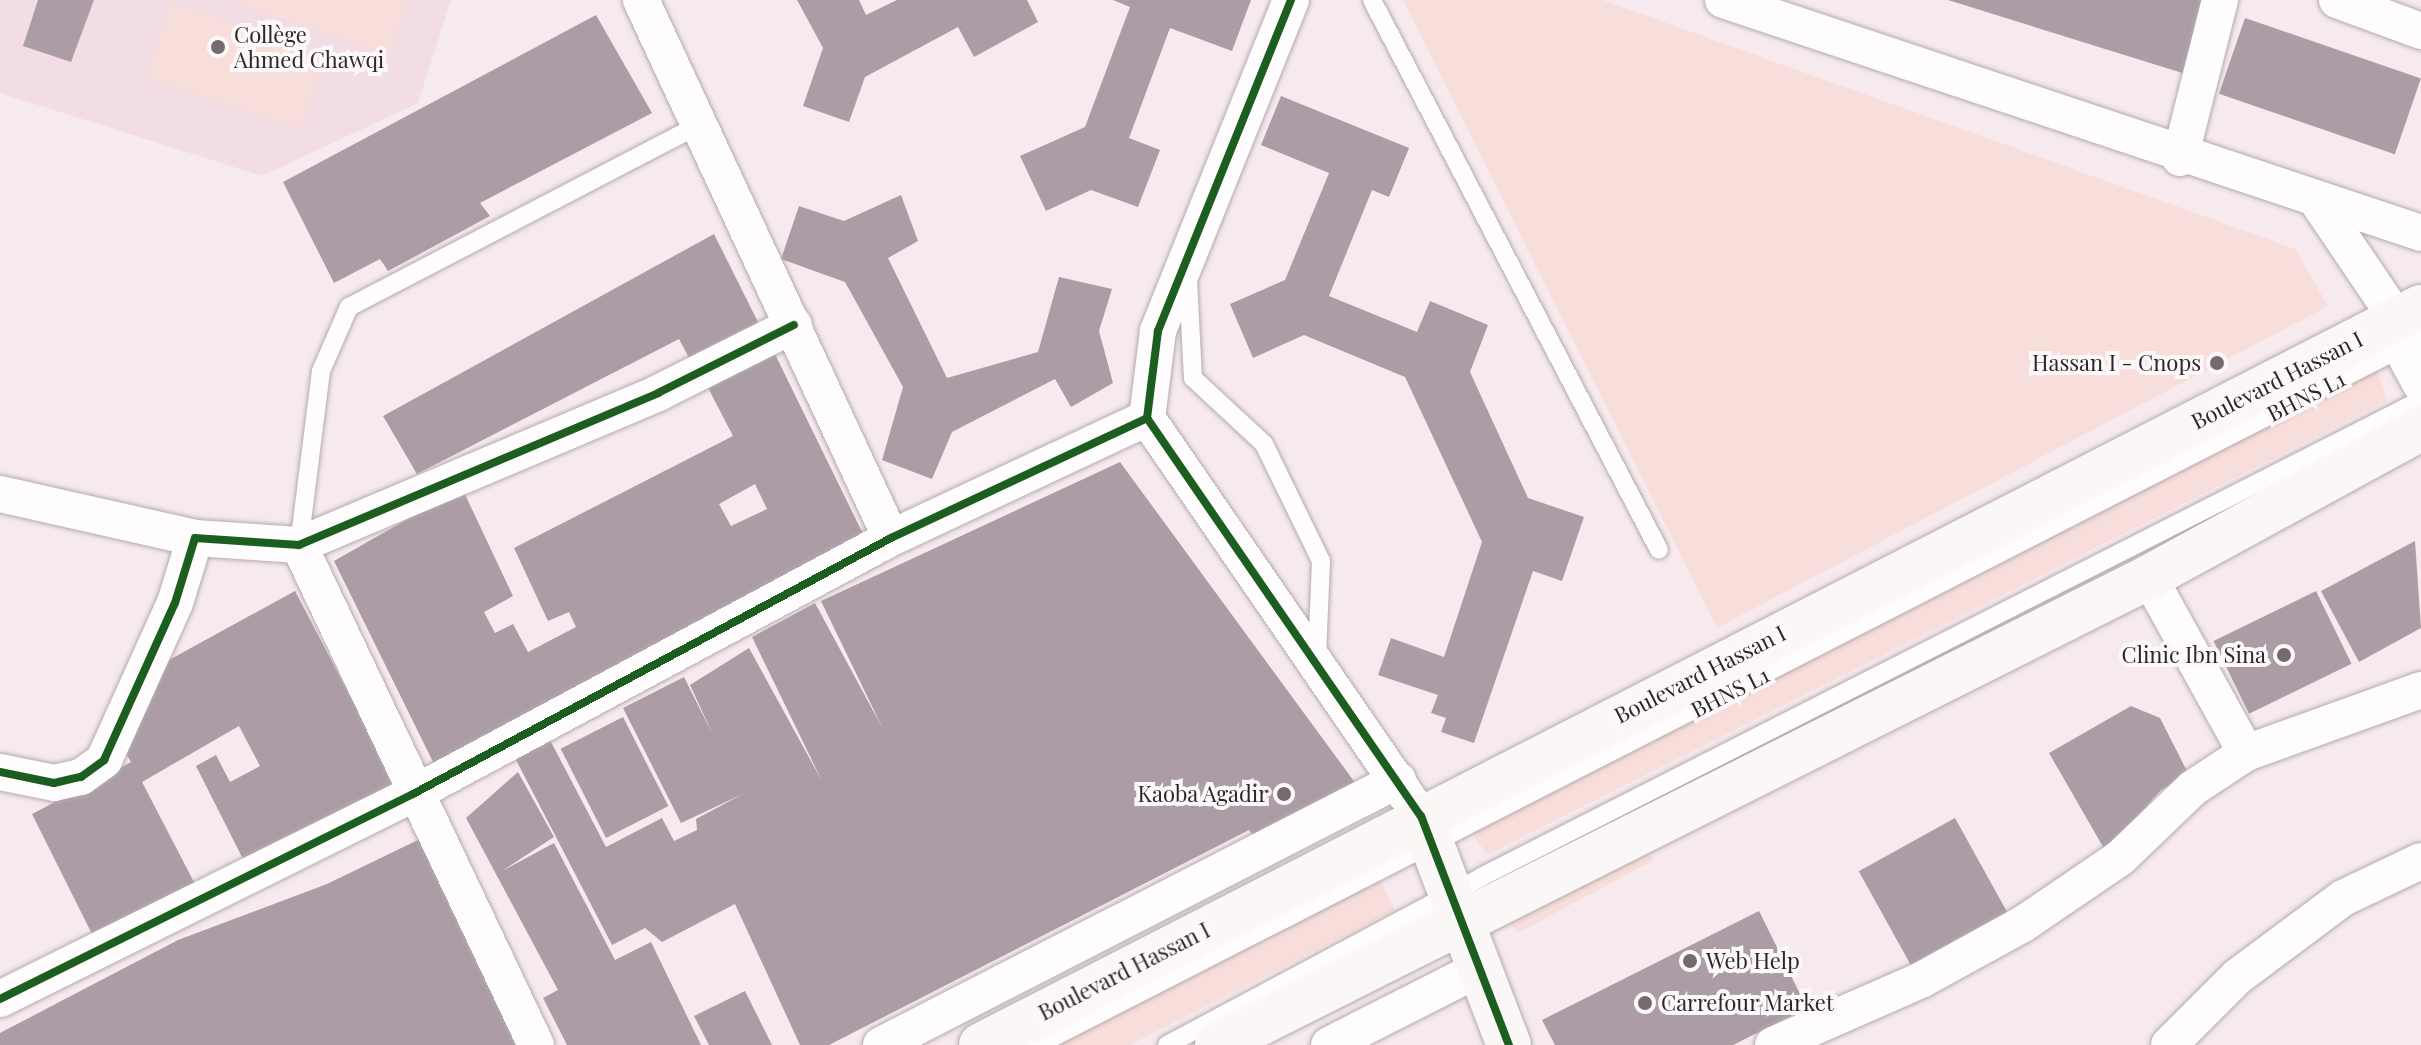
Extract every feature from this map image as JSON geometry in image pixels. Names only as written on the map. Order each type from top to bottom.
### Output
[{"type":"main road","name":"Boulevard Hassan I","points":[[981,1045],[1417,814],[2410,328]]},
{"type":"main road","points":[[1217,1045],[1459,906],[2149,577],[2421,429]]},
{"type":"main road","points":[[1417,814],[1459,906],[1509,1045]]},
{"type":"street","points":[[641,0],[891,538]]},
{"type":"street","points":[[881,1045],[1417,814],[1317,658],[1147,418],[1158,331],[1188,266],[1231,136],[1291,0]]},
{"type":"street","points":[[1723,0],[2180,158],[2421,233]]},
{"type":"street","points":[[2180,158],[2220,0]]},
{"type":"street","points":[[2337,0],[2421,31]]},
{"type":"street","points":[[2317,201],[2410,328],[2421,385]]},
{"type":"street","points":[[0,494],[195,538],[299,545],[658,393],[794,325]]},
{"type":"street","points":[[0,999],[413,794],[891,538],[1147,418]]},
{"type":"street","points":[[0,772],[54,783],[81,777],[104,760],[175,603],[195,538]]},
{"type":"street","points":[[299,545],[413,794],[536,1045]]},
{"type":"street","points":[[2149,577],[2246,753]]},
{"type":"street","points":[[1773,1045],[1921,980],[2023,924],[2120,858],[2193,788],[2246,753],[2421,690]]},
{"type":"street","points":[[2169,1045],[2237,977],[2343,898],[2421,861]]},
{"type":"street","points":[[1329,1045],[1483,967]]},
{"type":"lane","points":[[1372,0],[1659,550]]},
{"type":"lane","points":[[299,545],[321,371],[349,307],[700,124]]},
{"type":"lane","points":[[1188,266],[1193,378],[1264,444],[1321,561],[1317,658]]},
{"type":"lane","points":[[1167,1045],[1459,906],[2421,400]]},
{"type":"lane","points":[[1038,1045],[1417,814]]},
{"type":"shaded area","name":"Collège Ahmed Chawqi","points":[[0,0],[451,0],[418,103],[262,176],[0,93]]},
{"type":"shaded area","points":[[226,0],[407,0],[389,55]]},
{"type":"shaded area","points":[[1403,0],[1603,0],[2295,249],[2328,306],[1717,628]]},
{"type":"shaded area","points":[[171,3],[326,53],[302,129],[147,78]]},
{"type":"shaded area","points":[[2373,357],[2387,401],[1487,855],[1470,829]]},
{"type":"shaded area","points":[[1635,844],[1654,860],[1518,933],[1505,917]]},
{"type":"shaded area","points":[[1374,869],[1395,910],[1130,1045],[1036,1045]]},
{"type":"building","points":[[38,0],[94,0],[71,62],[23,46]]},
{"type":"building","points":[[797,0],[859,0],[866,15],[897,0],[1027,0],[1038,22],[974,57],[958,27],[865,77],[849,122],[803,106],[823,48]]},
{"type":"building","points":[[1113,0],[1251,0],[1232,51],[1170,28],[1129,138],[1160,150],[1138,207],[1091,190],[1046,211],[1020,156],[1085,127],[1130,7]]},
{"type":"building","points":[[1948,0],[2215,0],[2192,76]]},
{"type":"building","points":[[596,15],[652,113],[480,203],[490,216],[388,271],[380,259],[334,283],[283,182]]},
{"type":"building","points":[[2245,18],[2421,79],[2395,154],[2219,94]]},
{"type":"building","points":[[1281,96],[1409,148],[1389,197],[1372,190],[1329,296],[1417,332],[1430,301],[1488,325],[1470,372],[1528,498],[1584,517],[1562,581],[1533,571],[1474,743],[1441,732],[1446,718],[1431,713],[1438,695],[1378,675],[1391,638],[1444,657],[1482,542],[1405,377],[1304,335],[1253,358],[1230,304],[1285,280],[1329,173],[1261,145]]},
{"type":"building","points":[[901,195],[918,241],[888,258],[947,378],[1038,352],[1059,277],[1112,289],[1099,331],[1113,383],[1071,407],[1055,379],[952,432],[932,479],[882,460],[903,387],[845,282],[781,259],[799,206],[844,221]]},
{"type":"building","points":[[714,234],[764,334],[696,371],[679,339],[417,474],[383,416]]},
{"type":"building","points":[[772,348],[865,538],[434,764],[334,561],[462,488],[513,596],[484,612],[495,633],[513,624],[528,652],[576,627],[569,612],[548,621],[514,548],[733,436],[705,382]],"holes":[[[755,484],[767,509],[731,526],[719,504]]]},
{"type":"building","points":[[1120,462],[1356,784],[1255,838],[1249,830],[829,1045],[800,1045],[735,904],[662,942],[645,928],[612,945],[515,758],[550,740],[606,847],[662,818],[674,841],[697,830],[696,819],[743,794],[681,823],[623,708],[684,677],[713,735],[690,685],[749,648],[822,781],[752,637],[815,603],[883,729],[821,601]]},
{"type":"building","points":[[2415,541],[2421,628],[2359,662],[2321,591]]},
{"type":"building","points":[[295,591],[399,789],[248,869],[196,766],[216,755],[230,782],[260,766],[239,726],[142,782],[195,884],[95,940],[32,814],[131,762],[123,748],[149,671]]},
{"type":"building","name":"Clinic Ibn Sina","points":[[2316,591],[2352,664],[2249,714],[2214,641]]},
{"type":"building","points":[[2131,706],[2160,718],[2189,775],[2161,790],[2106,852],[2049,753]]},
{"type":"building","points":[[623,717],[668,806],[606,838],[561,749]]},
{"type":"building","points":[[518,772],[554,837],[502,871],[554,843],[615,960],[651,942],[701,1045],[567,1045],[543,998],[558,990],[466,818]]},
{"type":"building","points":[[1955,818],[2007,912],[1911,966],[1859,871]]},
{"type":"building","points":[[422,838],[528,1045],[0,1045],[0,1033],[178,940],[327,884]]},
{"type":"building","points":[[1759,911],[1807,1008],[1733,1045],[1555,1045],[1542,1020]]},
{"type":"building","points":[[745,991],[772,1045],[709,1045],[694,1016]]},
{"type":"cycle path","points":[[1291,0],[1158,331],[1147,418],[1421,816],[1509,1045]]},
{"type":"cycle path","points":[[0,772],[54,783],[81,777],[104,760],[175,603],[195,538],[299,545],[658,393],[794,325]]},
{"type":"cycle path","points":[[0,999],[413,794],[891,538],[1147,418]]},
{"type":"place","name":"Collège Ahmed Chawqi","points":[[218,47]]},
{"type":"place","name":"Hassan I - Cnops","points":[[2217,363]]},
{"type":"place","name":"Clinic Ibn Sina","points":[[2284,655]]},
{"type":"place","name":"Kaoba Agadir","points":[[1284,794]]},
{"type":"place","name":"Web Help","points":[[1690,961]]},
{"type":"place","name":"Carrefour Market","points":[[1645,1003]]}]
